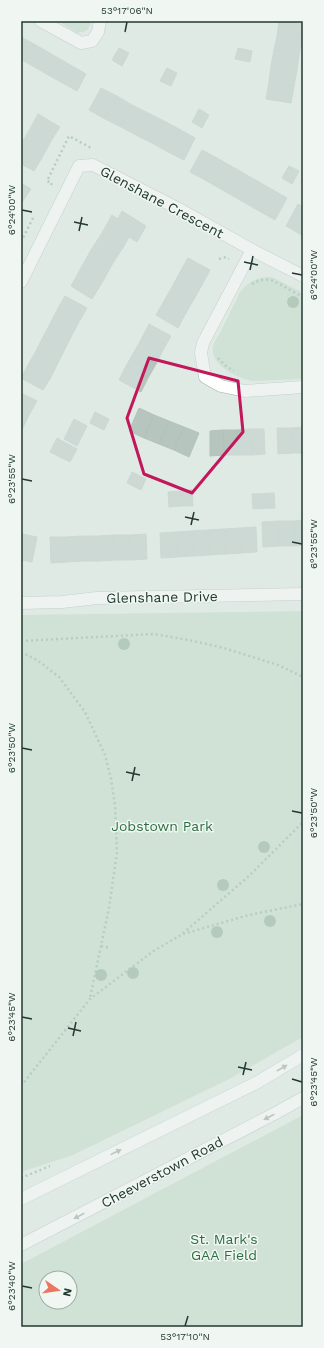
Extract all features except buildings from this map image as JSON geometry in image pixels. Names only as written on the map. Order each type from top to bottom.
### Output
[{"type":"street","points":[[41,21],[81,43],[92,41],[98,32],[100,21]]},
{"type":"street","name":"Glenshane Crescent","points":[[21,282],[79,166],[93,164],[303,276]]},
{"type":"street","points":[[252,250],[203,343],[201,354],[205,377],[221,386],[245,391],[303,387]]},
{"type":"street","name":"Glenshane Drive","points":[[21,603],[62,602],[97,598],[303,594]]},
{"type":"street","points":[[21,1199],[256,1083],[303,1056]]},
{"type":"street","name":"Cheeverstown Road","points":[[21,1245],[303,1098]]},
{"type":"path","points":[[248,287],[260,281],[269,279],[274,280],[303,297]]},
{"type":"path","points":[[217,355],[226,366],[237,373]]},
{"type":"path","points":[[21,642],[154,634],[224,648],[278,665],[303,677]]},
{"type":"path","points":[[21,652],[37,660],[59,677],[85,712],[105,755],[115,806],[117,852],[109,908],[90,998]]},
{"type":"path","points":[[21,1086],[90,998],[155,950],[181,935],[250,875],[303,822]]},
{"type":"path","points":[[181,935],[249,915],[303,904]]},
{"type":"path","points":[[101,946],[110,948]]},
{"type":"highlighted area","points":[[149,358],[238,381],[243,432],[192,493],[144,474],[127,418]]},
{"type":"green space","points":[[58,21],[91,21],[87,30],[77,33]]},
{"type":"green space","points":[[272,277],[303,293],[303,379],[252,381],[226,370],[220,365],[213,354],[214,343],[240,292],[245,286],[258,278]]},
{"type":"green space","name":"Jobstown Park","points":[[303,611],[303,1037],[229,1079],[73,1155],[21,1172],[21,615]]},
{"type":"green space","name":"St. Mark's GAA Field","points":[[303,1115],[303,1327],[21,1327],[21,1264]]}]
